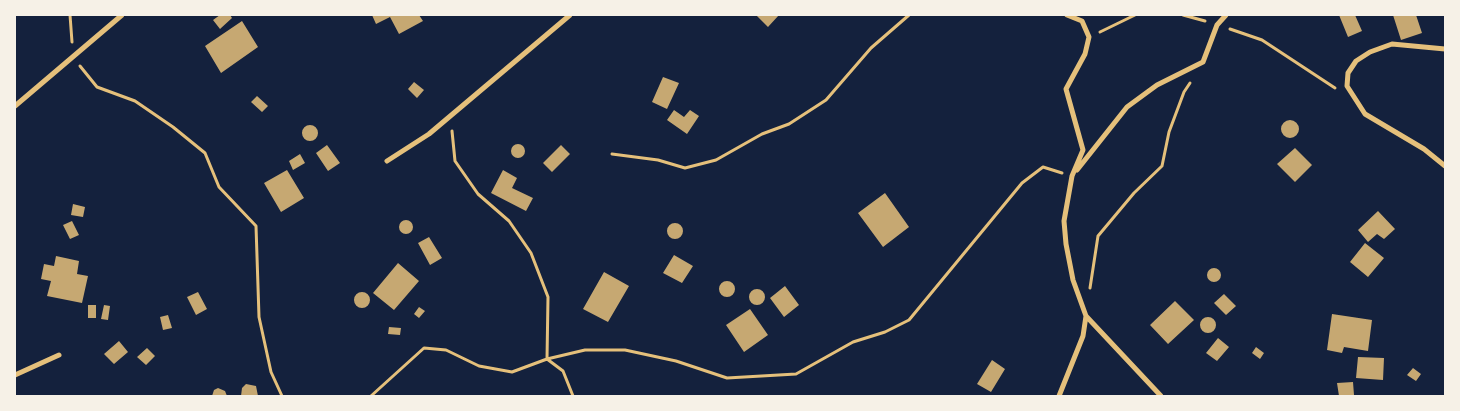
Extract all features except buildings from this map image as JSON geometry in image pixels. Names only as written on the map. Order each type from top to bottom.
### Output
[{"type":"street","points":[[15,106],[122,15]]},
{"type":"street","points":[[387,162],[429,134],[570,15]]},
{"type":"street","points":[[1067,15],[1082,21],[1090,37],[1085,54],[1066,89],[1083,150],[1072,176],[1064,222],[1073,280],[1086,316],[1161,396]]},
{"type":"street","points":[[1072,176],[1127,107],[1157,85],[1203,62],[1217,25],[1226,15]]},
{"type":"street","points":[[1445,49],[1392,44],[1370,52],[1356,61],[1348,73],[1347,86],[1354,101],[1365,114],[1424,149],[1445,166]]},
{"type":"street","points":[[1059,396],[1083,336],[1086,316]]},
{"type":"street","points":[[15,375],[59,355]]},
{"type":"path","points":[[70,15],[73,57],[97,87],[135,101],[174,127],[205,153],[219,187],[256,226],[259,317],[270,372],[282,396]]},
{"type":"path","points":[[612,154],[658,160],[685,168],[716,160],[762,134],[789,124],[826,100],[871,48],[909,15]]},
{"type":"path","points":[[1090,37],[1135,15]]},
{"type":"path","points":[[1184,15],[1262,40],[1354,101]]},
{"type":"path","points":[[1090,289],[1098,236],[1134,193],[1162,166],[1169,132],[1184,92],[1203,62]]},
{"type":"path","points":[[452,123],[455,161],[478,194],[509,221],[531,253],[548,297],[546,359]]},
{"type":"path","points":[[371,396],[424,348],[446,350],[479,366],[512,372],[546,359],[585,350],[625,350],[676,361],[727,378],[796,374],[854,342],[885,332],[909,320],[1022,183],[1043,167],[1072,176]]},
{"type":"path","points":[[546,359],[562,371],[573,396]]}]
